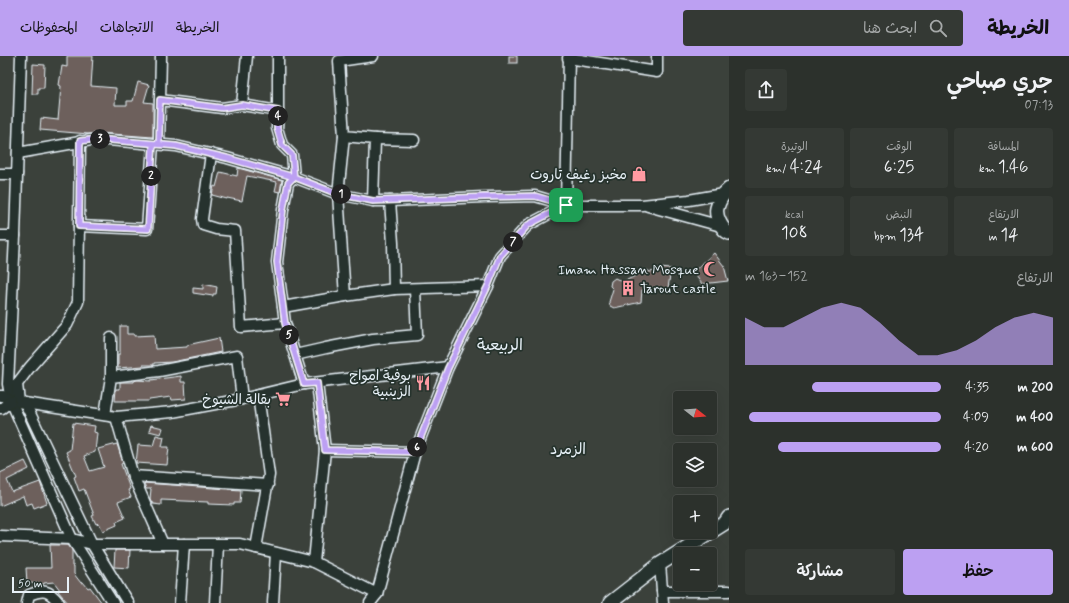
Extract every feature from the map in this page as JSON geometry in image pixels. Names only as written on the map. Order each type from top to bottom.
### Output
[{"type":"main road","points":[[726,192],[716,210],[726,234]]},
{"type":"main road","points":[[610,603],[660,564],[724,523],[729,517]]},
{"type":"street","points":[[21,56],[8,384],[92,544],[128,603]]},
{"type":"street","points":[[79,226],[148,229],[160,100],[161,56]]},
{"type":"street","points":[[242,105],[247,56]]},
{"type":"street","points":[[278,56],[277,128],[282,145],[292,155],[294,177]]},
{"type":"street","points":[[344,296],[338,194],[344,136],[339,61],[373,56]]},
{"type":"street","points":[[566,205],[568,57],[600,60],[657,72],[657,56]]},
{"type":"street","points":[[160,100],[222,108],[242,105],[278,111]]},
{"type":"street","points":[[344,136],[375,139],[414,140]]},
{"type":"street","points":[[18,153],[97,139],[176,146],[294,177],[338,194],[373,201],[535,196],[566,205],[642,205],[688,200],[726,192]]},
{"type":"street","points":[[373,201],[375,139]]},
{"type":"street","points":[[80,141],[78,302],[67,325],[30,366],[17,384],[18,402],[72,539],[113,603]]},
{"type":"street","points":[[211,154],[202,219],[203,225],[216,229],[235,231],[241,327],[285,323]]},
{"type":"street","points":[[0,174],[17,174]]},
{"type":"street","points":[[294,177],[288,183],[283,210],[277,262],[285,323],[304,384]]},
{"type":"street","points":[[390,201],[394,289]]},
{"type":"street","points":[[370,603],[377,594],[415,452],[448,368],[488,286],[500,256],[528,225],[566,205]]},
{"type":"street","points":[[642,205],[726,234]]},
{"type":"street","points":[[0,236],[15,236]]},
{"type":"street","points":[[284,307],[394,289],[488,286]]},
{"type":"street","points":[[295,356],[326,348],[373,339],[417,335],[416,289]]},
{"type":"street","points":[[105,415],[111,377],[111,338]]},
{"type":"street","points":[[111,377],[159,371],[237,356],[242,399]]},
{"type":"street","points":[[0,396],[18,402],[116,416],[172,412],[242,399],[304,384],[448,368]]},
{"type":"street","points":[[314,562],[325,450],[317,383]]},
{"type":"street","points":[[256,548],[269,475],[258,395]]},
{"type":"street","points":[[0,408],[18,402]]},
{"type":"street","points":[[116,416],[133,476],[163,544]]},
{"type":"street","points":[[325,450],[415,452]]},
{"type":"street","points":[[133,476],[268,485]]},
{"type":"street","points":[[0,536],[72,539],[92,544],[240,544],[314,562],[377,594]]},
{"type":"street","points":[[180,603],[184,544]]},
{"type":"street","points":[[215,603],[218,544]]},
{"type":"street","points":[[273,603],[276,553]]},
{"type":"street","points":[[660,564],[663,603]]},
{"type":"street","points":[[27,603],[29,595],[40,590],[52,594],[59,603]]},
{"type":"street","points":[[662,591],[729,591]]},
{"type":"building","points":[[67,56],[93,56],[91,86],[116,88],[115,105],[127,105],[127,101],[133,101],[138,82],[149,85],[144,102],[153,103],[153,137],[40,130],[41,118],[58,120],[61,86],[59,85],[62,66],[67,67]]},
{"type":"building","points":[[509,56],[517,56],[517,63],[509,63]]},
{"type":"building","points":[[33,64],[45,65],[44,88],[38,88],[38,94],[32,94]]},
{"type":"building","points":[[238,168],[282,180],[280,192],[275,191],[277,182],[247,176],[242,201],[212,195],[220,172],[237,176]]},
{"type":"building","name":"Imam Hassan Mosque","points":[[714,253],[724,266],[728,281],[702,284],[693,272]]},
{"type":"building","name":"Tarout castle","points":[[659,268],[671,269],[668,288],[662,289],[648,287],[642,290],[641,302],[614,308],[610,306],[609,302],[613,289],[610,286],[611,281],[615,278],[621,281],[627,280],[647,270],[650,272]]},
{"type":"building","points":[[203,284],[217,287],[216,294],[213,294],[213,296],[193,293],[193,288],[203,289]]},
{"type":"building","points":[[120,326],[127,326],[127,334],[134,334],[134,336],[154,335],[155,349],[187,347],[187,345],[219,338],[221,352],[172,362],[154,363],[154,365],[118,368],[118,354],[120,354]]},
{"type":"building","points":[[181,376],[181,382],[185,382],[186,399],[172,400],[171,397],[149,401],[115,401],[116,389],[120,389],[120,382],[134,382],[137,380],[151,381]]},
{"type":"building","points":[[73,423],[95,426],[94,432],[97,433],[95,452],[84,456],[90,471],[104,467],[98,449],[117,444],[123,463],[121,464],[130,489],[128,490],[131,497],[118,502],[125,518],[116,522],[117,525],[103,531],[99,523],[96,524],[92,516],[94,515],[84,489],[79,491],[74,477],[76,476],[66,452],[70,450]]},
{"type":"building","points":[[151,425],[163,428],[161,434],[149,431]]},
{"type":"building","points":[[156,435],[164,437],[162,447],[169,447],[167,465],[136,463],[138,445],[153,446]]},
{"type":"building","points":[[25,461],[29,469],[7,480],[12,492],[40,482],[47,503],[34,508],[32,503],[26,505],[23,496],[0,506],[0,473]]},
{"type":"building","points":[[144,483],[241,490],[240,503],[234,503],[234,505],[208,504],[208,502],[161,500],[161,505],[153,504],[150,499],[151,489],[146,489]]},
{"type":"building","points":[[50,545],[68,545],[72,550],[72,566],[74,566],[74,574],[81,583],[83,582],[88,588],[90,587],[102,603],[68,603],[58,591],[60,590],[54,582],[44,584],[27,583],[26,568],[51,568]]},
{"type":"building","points":[[115,550],[130,550],[129,568],[114,567]]},
{"type":"place","name":"مخبز رغيف تاروت","points":[[639,174]]},
{"type":"place","name":"Imam Hassan Mosque","points":[[711,269]]},
{"type":"place","name":"Tarout castle","points":[[628,288]]},
{"type":"place","name":"بوفية امواج الزينبية","points":[[423,383]]},
{"type":"place","name":"بقالة الشيوخ","points":[[283,399]]},
{"type":"district","name":"الربيعية","points":[[500,344]]},
{"type":"district","name":"الزمرد","points":[[568,449]]},
{"type":"route","points":[[566,205],[528,225],[500,256],[488,286],[448,368],[415,452],[325,450],[317,383],[304,384],[285,323],[277,262],[283,210],[288,183],[294,177],[292,155],[282,145],[277,128],[278,111],[242,105],[222,108],[160,100],[159,144],[97,139],[80,141],[79,226],[148,229],[153,144],[176,146],[227,158],[294,177],[338,194],[373,201],[535,196],[566,205]]}]
